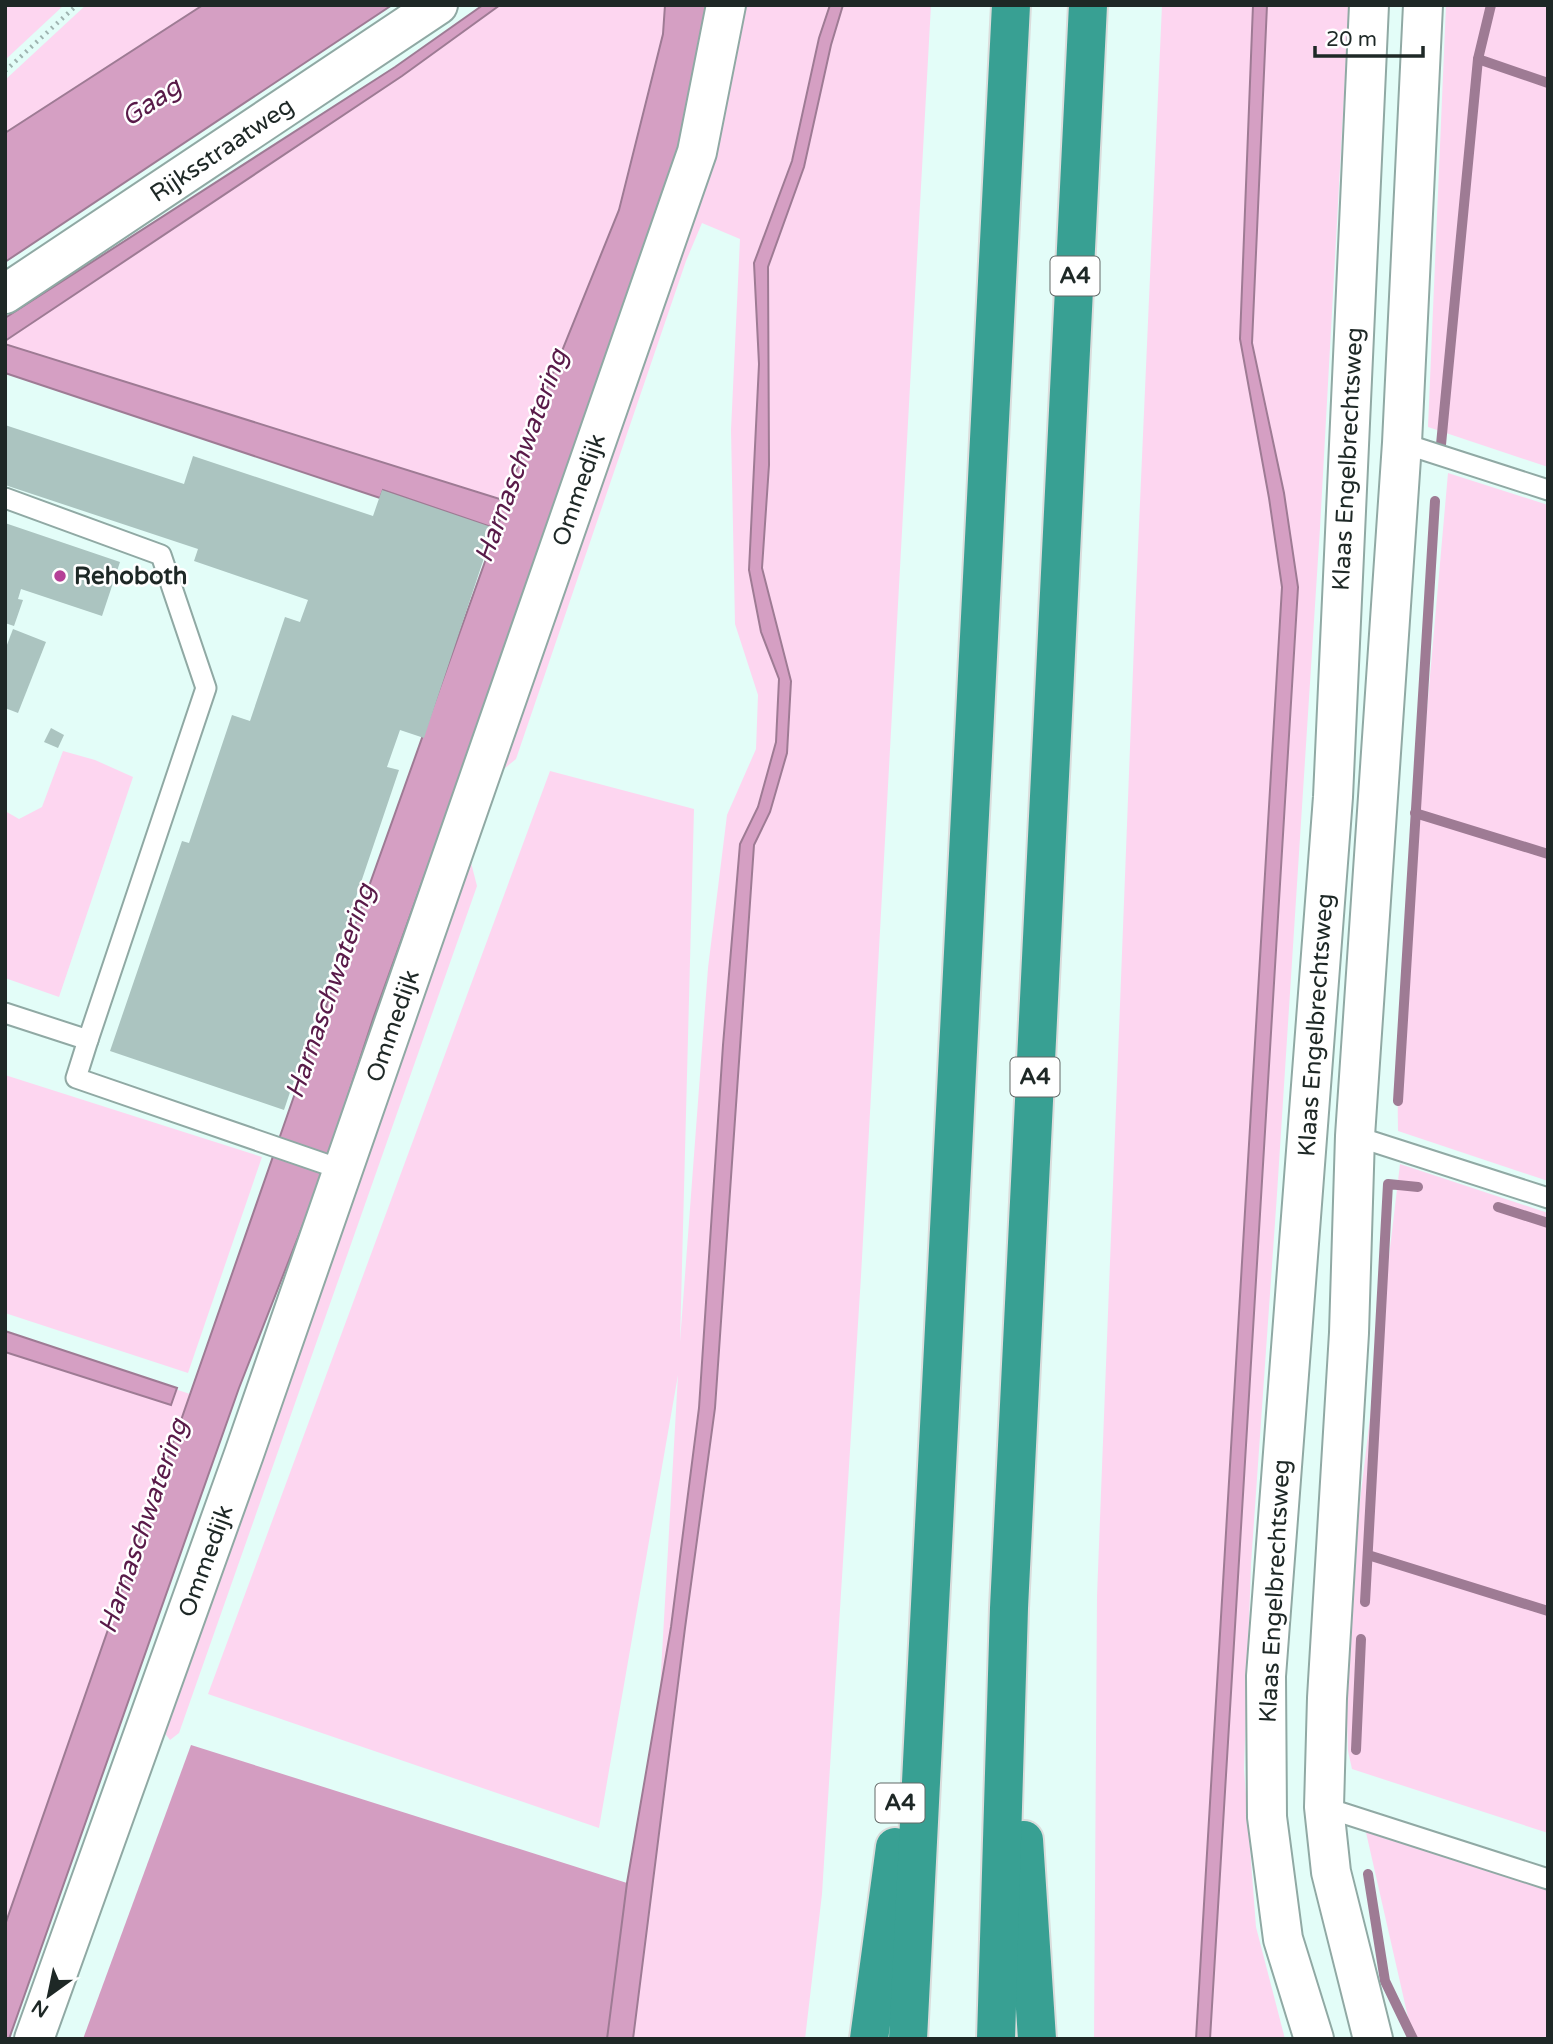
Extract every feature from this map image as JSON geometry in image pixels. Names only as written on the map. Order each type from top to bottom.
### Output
[{"type":"highway","name":"A4","points":[[908,2039],[1011,5]]},
{"type":"highway","name":"A4","points":[[996,2039],[1009,1608],[1088,5]]},
{"type":"highway","name":"A4","points":[[869,2039],[932,1567]]},
{"type":"highway","name":"A4","points":[[1009,1608],[1037,2039]]},
{"type":"street","name":"Rijksstraatweg","points":[[5,294],[438,5]]},
{"type":"street","name":"Ommedijk","points":[[34,2039],[239,1467],[335,1167],[697,152],[726,5]]},
{"type":"street","name":"Klaas Engelbrechtsweg","points":[[1314,2039],[1283,1939],[1266,1817],[1266,1676],[1333,797],[1369,5]]},
{"type":"street","name":"Klaas Engelbrechtsweg","points":[[1373,2039],[1331,1872],[1324,1807],[1327,1698],[1349,1333],[1355,1136],[1402,443],[1423,5]]},
{"type":"lane","points":[[1402,443],[1548,490]]},
{"type":"lane","points":[[5,498],[161,555],[206,688],[76,1078],[335,1167]]},
{"type":"lane","points":[[5,1013],[88,1040]]},
{"type":"lane","points":[[1355,1136],[1548,1198]]},
{"type":"lane","points":[[1324,1807],[1548,1879]]},
{"type":"path","points":[[5,71],[78,5]]},
{"type":"shaded area","points":[[5,5],[64,5],[5,60]]},
{"type":"shaded area","points":[[86,5],[203,5],[5,133],[5,80]]},
{"type":"shaded area","points":[[500,5],[665,5],[663,34],[619,210],[530,430],[506,502],[5,344],[5,341],[402,76]]},
{"type":"shaded area","points":[[735,5],[931,5],[861,1276],[822,1894],[805,2039],[633,2039],[646,1933],[678,1375],[599,1828],[208,1694],[550,771],[694,809],[680,1342],[708,968],[727,815],[756,749],[758,695],[735,624],[731,430],[740,239],[702,223],[686,261],[516,759],[499,773]]},
{"type":"shaded area","points":[[1162,5],[1349,5],[1320,528],[1251,1564],[1244,1769],[1256,1927],[1285,2039],[1094,2039],[1097,1596]]},
{"type":"shaded area","points":[[1446,5],[1548,5],[1548,467],[1428,427]]},
{"type":"shaded area","points":[[1448,473],[1548,505],[1548,1181],[1398,1131],[1397,1049]]},
{"type":"shaded area","points":[[63,751],[95,760],[133,777],[59,997],[5,978],[5,811],[19,819],[42,807]]},
{"type":"shaded area","points":[[469,855],[477,886],[179,1733],[170,1740],[157,1723]]},
{"type":"shaded area","points":[[5,1075],[262,1157],[188,1373],[5,1313]]},
{"type":"shaded area","points":[[1400,1164],[1548,1213],[1548,1833],[1352,1769],[1348,1751],[1345,1658],[1354,1552]]},
{"type":"shaded area","points":[[5,1333],[190,1394],[5,1925]]},
{"type":"shaded area","points":[[191,1745],[627,1883],[607,2039],[83,2039]]},
{"type":"shaded area","points":[[1365,1828],[1548,1888],[1548,2039],[1416,2039],[1410,2026]]},
{"type":"water","name":"Gaag","points":[[203,5],[392,5],[5,262],[5,133]]},
{"type":"water","points":[[483,5],[500,5],[402,76],[5,341],[5,318],[395,67]]},
{"type":"water","points":[[665,5],[707,5],[686,148],[374,1016],[320,1181],[239,1388],[9,2039],[5,2039],[5,1925],[293,1099],[502,514],[494,528],[383,490],[380,498],[5,373],[5,344],[506,501],[530,430],[619,210],[663,34]]},
{"type":"water","points":[[830,5],[843,5],[831,45],[804,167],[768,267],[769,465],[762,568],[791,681],[787,753],[770,812],[754,845],[715,1408],[633,2039],[607,2039],[627,1883],[671,1627],[699,1408],[723,1045],[740,844],[758,807],[776,742],[779,679],[761,632],[749,570],[759,364],[754,263],[792,161],[819,38]]},
{"type":"water","points":[[1253,5],[1267,5],[1252,343],[1284,493],[1298,587],[1210,2039],[1196,2039],[1282,587],[1240,339]]},
{"type":"water","points":[[5,1331],[177,1388],[171,1405],[5,1352]]},
{"type":"building","points":[[5,425],[184,484],[193,456],[373,516],[382,490],[494,528],[424,738],[400,730],[387,767],[399,770],[284,1110],[110,1051],[182,841],[189,843],[232,715],[250,721],[285,617],[300,622],[308,600],[194,561],[198,549],[5,485]]},
{"type":"building","name":"Rehoboth","points":[[5,523],[120,562],[102,616],[21,589],[18,599],[23,600],[14,626],[5,623]]},
{"type":"building","points":[[13,629],[46,642],[18,713],[5,708],[5,650]]},
{"type":"building","points":[[51,728],[64,735],[58,748],[44,742]]},
{"type":"waterway","points":[[1440,455],[1478,59],[1491,5]]},
{"type":"waterway","points":[[1478,59],[1548,83]]},
{"type":"waterway","points":[[1398,1101],[1435,501]]},
{"type":"waterway","points":[[1415,813],[1548,854]]},
{"type":"waterway","points":[[1365,1602],[1388,1184],[1418,1187]]},
{"type":"waterway","points":[[1498,1207],[1548,1223]]},
{"type":"waterway","points":[[1368,1555],[1548,1611]]},
{"type":"waterway","points":[[1356,1750],[1361,1639]]},
{"type":"waterway","points":[[1368,1874],[1385,1981],[1413,2039]]},
{"type":"place","name":"Rehoboth","points":[[60,576]]},
{"type":"water label","name":"Harnaschwatering","points":[[521,456]]},
{"type":"water label","name":"Harnaschwatering","points":[[330,991]]},
{"type":"water label","name":"Harnaschwatering","points":[[143,1526]]}]
